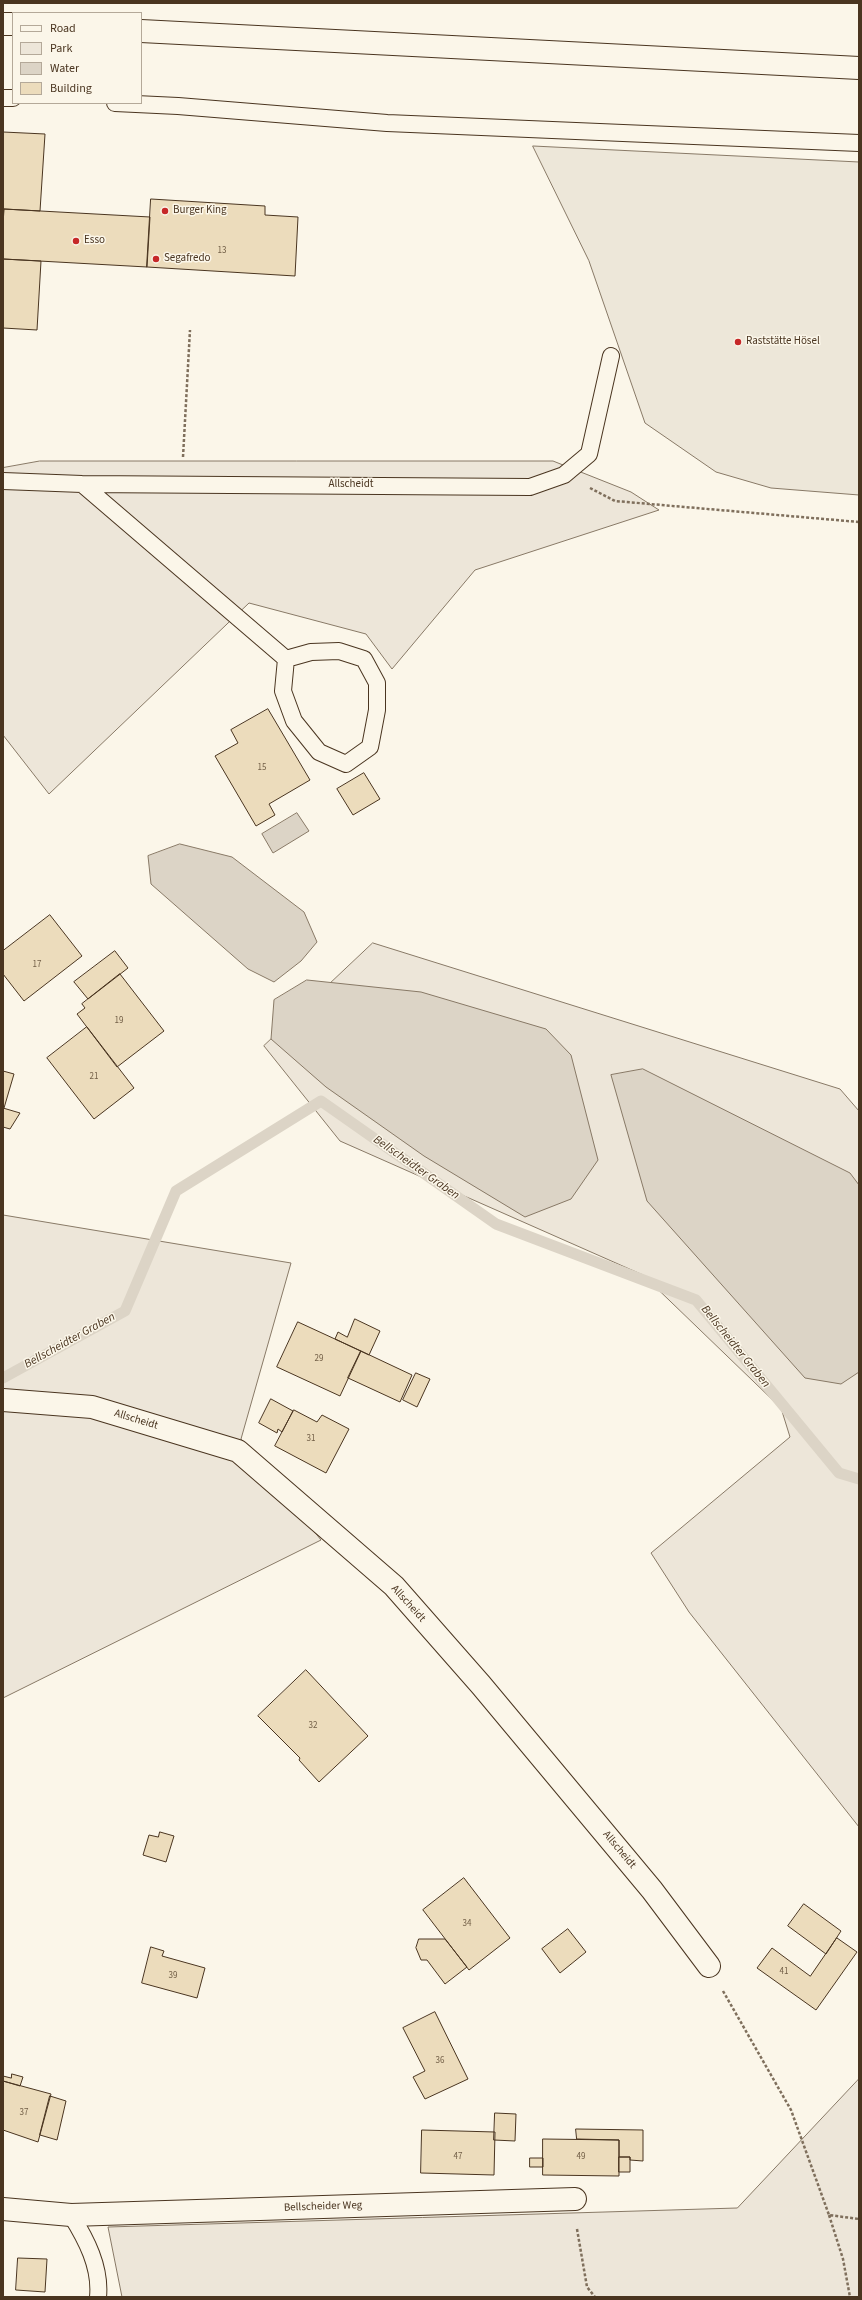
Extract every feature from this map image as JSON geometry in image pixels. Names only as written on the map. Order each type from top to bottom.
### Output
[{"type":"main road","points":[[142,31],[859,68]]},
{"type":"main road","name":"Allscheidt","points":[[3,1400],[92,1407],[238,1450],[394,1586],[486,1691],[652,1890],[709,1966]]},
{"type":"main road","name":"Bellscheider Weg","points":[[3,2209],[71,2215],[575,2199]]},
{"type":"lane","points":[[136,104],[178,106],[387,124],[859,143]]},
{"type":"lane","name":"Allscheidt","points":[[3,481],[82,484],[530,487],[564,475],[589,454],[610,356]]},
{"type":"lane","points":[[82,484],[286,659]]},
{"type":"lane","points":[[340,651],[364,659],[377,683],[377,710],[370,747],[346,764],[319,752],[294,721],[283,690],[286,659],[311,652],[340,651]]},
{"type":"lane","points":[[71,2215],[88,2242],[99,2285],[98,2297]]},
{"type":"path","points":[[182,484],[190,330]]},
{"type":"path","points":[[564,475],[615,502],[859,522]]},
{"type":"path","points":[[709,1966],[791,2110],[829,2215],[843,2259],[850,2297]]},
{"type":"path","points":[[575,2199],[578,2245],[587,2287],[595,2297]]},
{"type":"path","points":[[829,2215],[859,2219]]},
{"type":"green space","points":[[40,461],[553,461],[631,492],[659,510],[475,570],[392,669],[366,634],[249,603],[49,794],[3,735],[3,468]]},
{"type":"green space","points":[[373,943],[840,1089],[859,1111],[859,1827],[689,1612],[651,1553],[790,1437],[781,1408],[643,1275],[340,1141],[264,1046]]},
{"type":"green space","points":[[3,1215],[291,1263],[241,1439],[321,1540],[3,1698]]},
{"type":"green space","points":[[859,2079],[859,2297],[122,2297],[108,2227],[737,2208]]},
{"type":"shaded area","name":"Raststätte Hösel","points":[[533,146],[859,162],[859,495],[771,488],[716,472],[645,423],[589,261]]},
{"type":"water","points":[[297,813],[309,831],[273,853],[262,834]]},
{"type":"water","points":[[180,844],[232,857],[304,912],[317,942],[301,961],[274,982],[248,969],[151,884],[148,856]]},
{"type":"water","points":[[307,980],[421,992],[546,1029],[571,1055],[598,1160],[571,1199],[525,1217],[424,1156],[326,1087],[271,1039],[274,1000]]},
{"type":"water","points":[[643,1069],[850,1173],[859,1185],[859,1372],[841,1384],[805,1378],[647,1201],[611,1075]]},
{"type":"building","points":[[3,132],[45,134],[40,211],[4,209],[3,224]]},
{"type":"building","points":[[151,199],[265,206],[265,215],[298,217],[295,276],[147,267]]},
{"type":"building","name":"Esso","points":[[4,209],[150,217],[147,267],[3,259]]},
{"type":"building","points":[[3,259],[41,261],[37,330],[3,328]]},
{"type":"building","points":[[268,709],[310,780],[269,804],[275,815],[256,826],[215,756],[238,743],[231,730]]},
{"type":"building","points":[[364,773],[380,799],[353,815],[337,789]]},
{"type":"building","points":[[50,915],[82,956],[24,1001],[3,974],[3,951]]},
{"type":"building","points":[[115,951],[128,968],[88,999],[74,982]]},
{"type":"building","points":[[120,974],[164,1031],[117,1067],[77,1014],[85,1008],[82,1004]]},
{"type":"building","points":[[87,1027],[134,1088],[94,1119],[47,1058]]},
{"type":"building","points":[[3,1071],[14,1074],[4,1108],[3,1108]]},
{"type":"building","points":[[3,1108],[20,1113],[10,1129],[3,1127]]},
{"type":"building","points":[[355,1319],[380,1331],[369,1355],[335,1339],[338,1332],[347,1337]]},
{"type":"building","points":[[298,1322],[361,1351],[340,1396],[277,1367]]},
{"type":"building","points":[[361,1351],[412,1375],[400,1402],[348,1378]]},
{"type":"building","points":[[416,1373],[430,1379],[417,1407],[403,1400]]},
{"type":"building","points":[[271,1399],[293,1411],[282,1432],[278,1429],[277,1433],[259,1423]]},
{"type":"building","points":[[294,1410],[317,1422],[322,1415],[349,1429],[326,1473],[275,1446]]},
{"type":"building","points":[[306,1670],[368,1736],[319,1782],[299,1760],[300,1758],[258,1716]]},
{"type":"building","points":[[160,1832],[174,1836],[166,1862],[143,1855],[149,1835],[158,1837]]},
{"type":"building","points":[[464,1878],[510,1938],[469,1970],[423,1910]]},
{"type":"building","points":[[804,1904],[841,1931],[826,1954],[788,1926]]},
{"type":"building","points":[[568,1929],[586,1952],[560,1973],[542,1949]]},
{"type":"building","points":[[837,1938],[857,1952],[816,2010],[757,1968],[772,1948],[810,1976]]},
{"type":"building","points":[[419,1939],[445,1939],[467,1967],[445,1984],[427,1960],[421,1960],[416,1948]]},
{"type":"building","points":[[151,1947],[164,1951],[162,1956],[205,1968],[197,1998],[142,1983]]},
{"type":"building","points":[[435,2012],[468,2079],[425,2099],[413,2077],[425,2071],[403,2028]]},
{"type":"building","points":[[12,2074],[23,2077],[20,2086],[3,2081],[3,2076],[11,2078]]},
{"type":"building","points":[[3,2081],[51,2094],[38,2142],[3,2130]]},
{"type":"building","points":[[50,2096],[66,2101],[57,2140],[40,2135]]},
{"type":"building","points":[[495,2113],[516,2114],[515,2141],[494,2140]]},
{"type":"building","points":[[576,2129],[643,2130],[643,2161],[630,2160],[630,2157],[619,2157],[619,2140],[577,2139]]},
{"type":"building","points":[[422,2130],[495,2132],[494,2175],[421,2173]]},
{"type":"building","points":[[543,2139],[619,2140],[619,2176],[543,2175]]},
{"type":"building","points":[[619,2157],[630,2157],[630,2172],[619,2172]]},
{"type":"building","points":[[530,2158],[543,2158],[543,2167],[530,2167]]},
{"type":"building","points":[[18,2258],[47,2259],[45,2292],[16,2290]]},
{"type":"waterway","name":"Bellscheidter Graben","points":[[3,1378],[125,1311],[176,1191],[321,1101],[496,1224],[696,1300],[839,1473],[859,1479]]},
{"type":"place","name":"Burger King","points":[[165,211]]},
{"type":"place","name":"Esso","points":[[76,241]]},
{"type":"place","name":"Segafredo","points":[[156,259]]},
{"type":"place","name":"Raststätte Hösel","points":[[738,342]]}]
